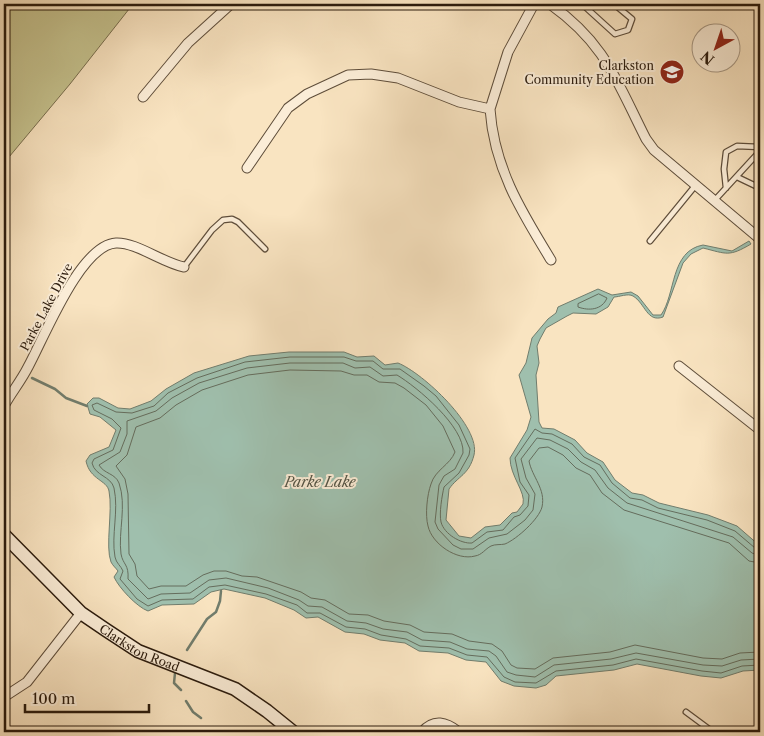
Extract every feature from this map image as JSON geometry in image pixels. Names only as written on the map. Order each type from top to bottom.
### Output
[{"type":"street","points":[[143,97],[188,43],[231,4]]},
{"type":"street","points":[[534,4],[508,52],[490,109],[492,136],[503,173],[520,210],[551,260]]},
{"type":"street","points":[[550,4],[589,37],[609,63],[646,139],[656,152],[713,202],[760,239]]},
{"type":"street","points":[[247,168],[288,108],[308,94],[348,75],[371,74],[398,78],[459,102],[490,109]]},
{"type":"street","name":"Parke Lake Drive","points":[[4,406],[25,374],[74,277],[88,258],[100,248],[115,243],[124,244],[161,260],[184,267]]},
{"type":"street","points":[[679,366],[760,430]]},
{"type":"street","name":"Clarkston Road","points":[[4,535],[81,613],[138,650],[207,676],[243,693],[293,732]]},
{"type":"street","points":[[4,697],[27,682],[81,613]]},
{"type":"street","points":[[422,732],[439,722],[449,724],[459,732]]},
{"type":"lane","points":[[582,4],[615,34],[628,30],[632,19],[614,4]]},
{"type":"lane","points":[[726,188],[724,169],[726,152],[737,146],[760,147]]},
{"type":"lane","points":[[713,202],[760,151]]},
{"type":"lane","points":[[755,158],[760,160]]},
{"type":"lane","points":[[737,176],[760,188]]},
{"type":"lane","points":[[650,241],[695,186]]},
{"type":"lane","points":[[184,267],[212,230],[223,220],[232,219],[238,222],[266,249]]},
{"type":"lane","points":[[686,712],[713,732]]},
{"type":"shaded area","points":[[4,4],[133,4],[4,163]]},
{"type":"water","name":"Parke Lake","points":[[749,241],[751,244],[732,253],[723,253],[703,248],[691,254],[683,263],[663,317],[653,317],[637,299],[631,295],[626,295],[614,297],[608,307],[596,314],[573,313],[546,328],[537,346],[539,363],[536,375],[539,422],[542,428],[554,429],[575,440],[587,453],[603,462],[615,480],[632,493],[643,495],[659,503],[708,515],[737,526],[760,546],[760,670],[743,671],[721,678],[637,664],[614,670],[556,676],[546,685],[536,688],[514,686],[501,681],[486,662],[466,660],[448,653],[419,651],[405,643],[380,640],[364,634],[345,632],[318,617],[306,618],[294,610],[265,598],[224,589],[211,592],[194,604],[162,605],[148,611],[129,597],[114,577],[118,571],[111,562],[109,555],[109,491],[108,487],[91,472],[86,461],[90,455],[109,447],[116,430],[100,417],[90,414],[87,404],[93,398],[99,398],[118,408],[130,409],[151,401],[166,389],[194,373],[249,356],[289,352],[344,352],[357,357],[374,356],[385,365],[398,363],[435,389],[460,416],[469,430],[474,443],[474,455],[469,467],[449,489],[446,520],[459,536],[471,538],[485,527],[500,525],[512,513],[517,512],[523,504],[522,494],[512,471],[510,458],[527,430],[531,417],[519,375],[526,363],[532,338],[548,319],[556,313],[558,307],[598,289],[612,295],[631,292],[638,296],[653,315],[661,315],[666,306],[679,264],[692,249],[703,245],[732,251]]},
{"type":"waterway","points":[[32,378],[55,389],[66,398],[87,406]]},
{"type":"waterway","points":[[187,650],[207,619],[216,612],[221,591]]},
{"type":"waterway","points":[[175,673],[174,683],[181,690]]},
{"type":"waterway","points":[[186,701],[193,712],[201,718]]},
{"type":"place","name":"Clarkston Community Education","points":[[672,72]]}]
